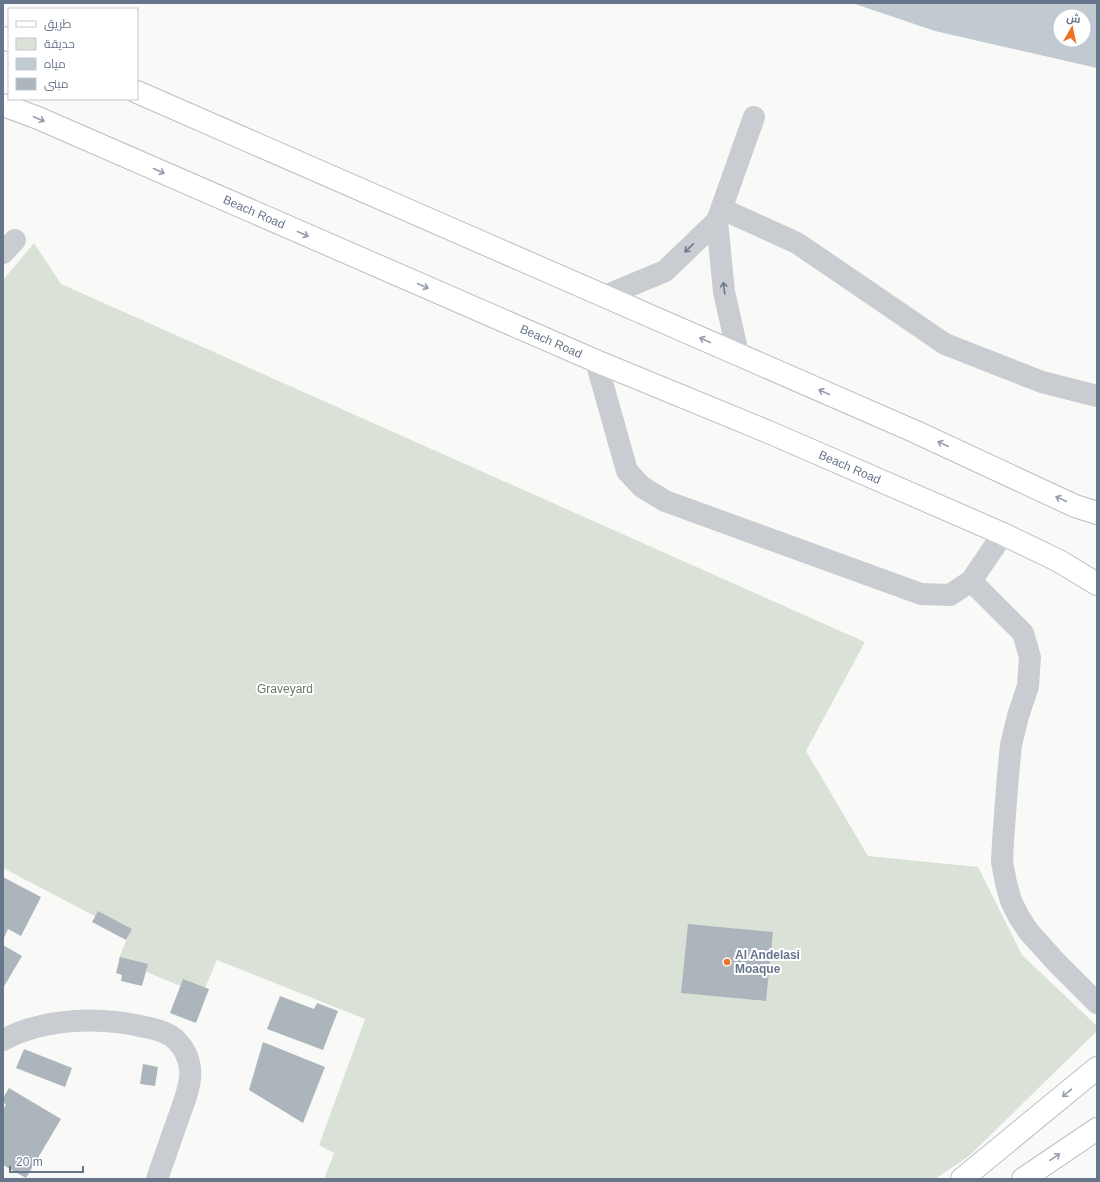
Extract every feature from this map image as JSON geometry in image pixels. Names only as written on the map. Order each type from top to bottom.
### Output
[{"type":"main road","points":[[138,92],[916,432],[1075,506],[1097,513]]},
{"type":"main road","name":"Beach Road","points":[[3,105],[38,118],[596,361],[771,433],[1003,534],[1059,561],[1097,584]]},
{"type":"main road","points":[[962,1179],[1097,1068]]},
{"type":"main road","points":[[1023,1179],[1097,1130]]},
{"type":"street","points":[[738,354],[724,292],[719,215],[754,117]]},
{"type":"street","points":[[605,296],[665,271],[719,215]]},
{"type":"street","points":[[719,215],[797,243],[945,344],[1042,382],[1097,396]]},
{"type":"street","points":[[596,361],[626,471],[642,487],[664,502],[921,594],[950,595],[971,581],[1003,534]]},
{"type":"street","points":[[971,581],[1023,633],[1030,657],[1028,686],[1018,716],[1011,745],[1008,775],[1002,862],[1011,900],[1019,917],[1029,932],[1057,963],[1097,1003]]},
{"type":"street","points":[[3,1040],[18,1032],[45,1025],[74,1021],[103,1021],[132,1024],[160,1030],[175,1039],[186,1053],[191,1070],[188,1088],[157,1179]]},
{"type":"green space","name":"Graveyard","points":[[34,243],[61,284],[865,642],[806,751],[868,856],[978,867],[1022,955],[1097,1026],[1097,1031],[969,1156],[935,1179],[324,1179],[334,1153],[319,1145],[365,1019],[217,960],[202,995],[118,960],[129,934],[3,868],[3,280]]},
{"type":"water","points":[[852,3],[1097,3],[1097,68],[935,31]]},
{"type":"building","points":[[3,877],[41,897],[21,936],[8,929],[3,940]]},
{"type":"building","points":[[98,911],[132,929],[126,940],[92,922]]},
{"type":"building","name":"Al Andelasi Moaque","points":[[688,924],[773,932],[766,1001],[681,993]]},
{"type":"building","points":[[3,945],[22,956],[3,988]]},
{"type":"building","points":[[120,957],[148,964],[142,986],[121,981],[122,975],[116,973]]},
{"type":"building","points":[[183,979],[209,989],[196,1023],[170,1013]]},
{"type":"building","points":[[280,996],[314,1009],[317,1003],[338,1011],[323,1050],[267,1029]]},
{"type":"building","points":[[263,1042],[325,1067],[303,1123],[249,1090]]},
{"type":"building","points":[[24,1049],[72,1068],[65,1087],[16,1068]]},
{"type":"building","points":[[143,1064],[158,1067],[155,1086],[140,1084]]},
{"type":"building","points":[[9,1088],[61,1119],[26,1178],[3,1165],[3,1110],[6,1104],[3,1103],[3,1098]]},
{"type":"place","name":"Al Andelasi Moaque","points":[[727,962]]}]
